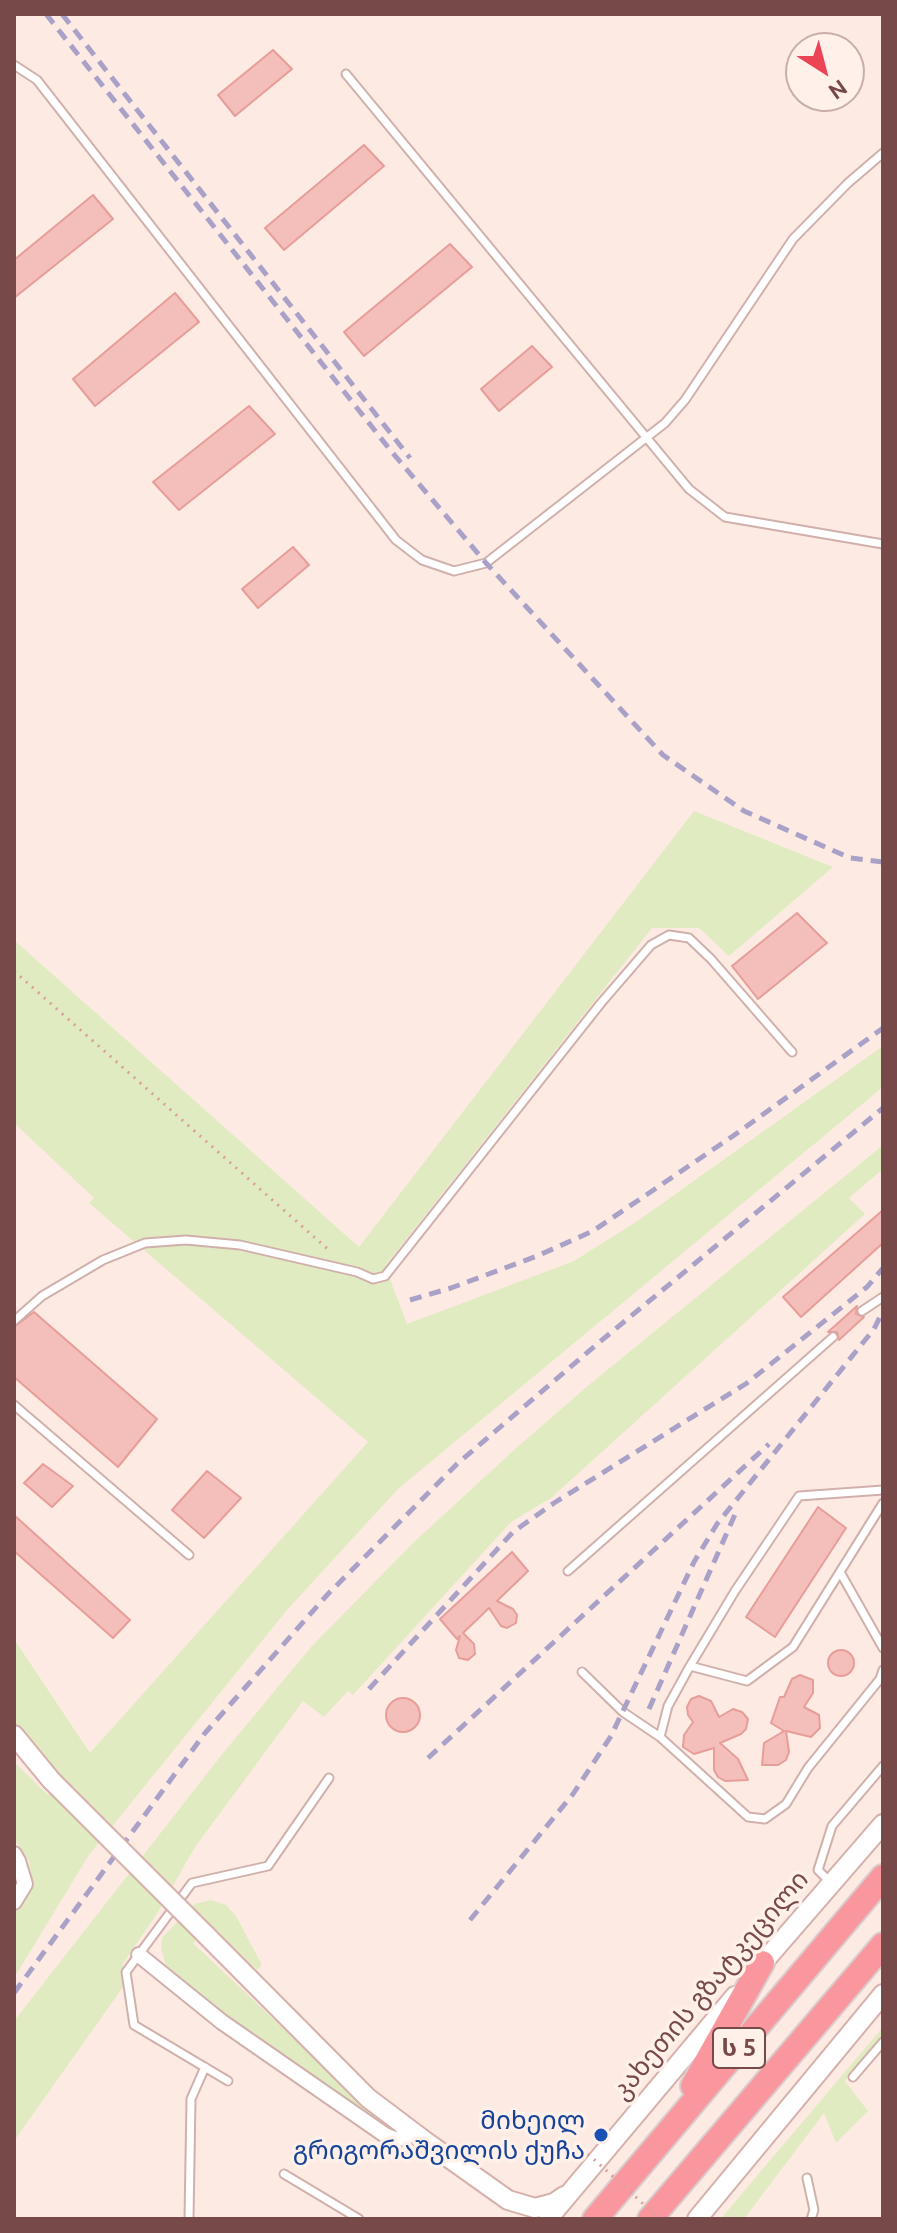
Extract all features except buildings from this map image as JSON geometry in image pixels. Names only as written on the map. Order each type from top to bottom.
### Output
[{"type":"highway","name":"ს 5","points":[[595,2219],[883,1877]]},
{"type":"highway","name":"ს 5","points":[[650,2219],[883,1945]]},
{"type":"highway","points":[[847,1988],[883,1958]]},
{"type":"highway","points":[[664,2138],[762,1963]]},
{"type":"street","points":[[14,1735],[51,1780],[368,2098],[508,2200],[535,2208],[554,2203],[570,2193]]},
{"type":"street","name":"კახეთის გზატკეცილი","points":[[548,2219],[883,1824]]},
{"type":"street","points":[[14,1854],[25,1884],[14,1902]]},
{"type":"street","points":[[139,1955],[222,2022],[385,2135],[394,2139],[405,2138],[413,2132]]},
{"type":"street","points":[[697,2219],[883,1994]]},
{"type":"street","points":[[508,2200],[519,2219]]},
{"type":"lane","points":[[14,65],[37,80],[396,540],[422,560],[454,571],[486,563],[665,423],[685,400],[793,239],[848,183],[883,153]]},
{"type":"lane","points":[[346,74],[689,489],[725,517],[883,544]]},
{"type":"lane","points":[[14,1321],[42,1296],[90,1267],[145,1243],[186,1240],[240,1245],[357,1272],[373,1279],[385,1276],[601,1003],[651,945],[669,935],[689,938],[792,1052]]},
{"type":"lane","points":[[862,1311],[883,1297]]},
{"type":"lane","points":[[568,1571],[833,1337]]},
{"type":"lane","points":[[14,1405],[189,1555]]},
{"type":"lane","points":[[660,1737],[668,1706],[690,1666],[735,1591],[799,1496],[883,1490]]},
{"type":"lane","points":[[690,1666],[747,1681],[793,1647],[883,1503]]},
{"type":"lane","points":[[840,1572],[883,1648]]},
{"type":"lane","points":[[582,1672],[623,1712],[660,1737],[748,1817],[765,1819],[786,1804],[808,1768],[880,1679],[883,1670]]},
{"type":"lane","points":[[832,1884],[818,1870],[832,1826],[883,1766]]},
{"type":"lane","points":[[228,2081],[134,2025],[126,1972],[192,1883],[268,1866],[329,1778]]},
{"type":"lane","points":[[853,2077],[883,2042]]},
{"type":"lane","points":[[189,2219],[191,2099],[205,2067]]},
{"type":"lane","points":[[284,2174],[359,2219]]},
{"type":"lane","points":[[807,2178],[814,2210],[811,2219]]},
{"type":"path","points":[[14,971],[339,1260],[357,1272]]},
{"type":"path","points":[[588,2154],[660,2219]]},
{"type":"green space","points":[[694,811],[833,867],[729,956],[699,928],[652,928],[385,1266],[407,1324],[574,1261],[639,1220],[883,1046],[883,1087],[398,1489],[287,1610],[89,1855],[14,1978],[14,1915],[32,1881],[29,1862],[14,1838],[14,1762],[48,1795],[62,1779],[14,1726],[14,1639],[90,1753],[368,1442],[89,1203],[94,1198],[14,1123],[14,940],[359,1247]]},
{"type":"green space","points":[[883,1145],[883,1169],[849,1198],[865,1214],[551,1498],[511,1522],[353,1695],[348,1691],[324,1717],[303,1701],[195,1847],[156,1915],[122,1965],[133,1973],[14,2141],[14,2021],[223,1753],[312,1646],[413,1543],[514,1450],[590,1384]]},
{"type":"green space","points":[[211,1900],[226,1905],[236,1916],[262,1965],[257,1970],[212,1926],[193,1943],[385,2125],[380,2127],[218,2013],[166,1965],[161,1949],[162,1938],[194,1904]]},
{"type":"green space","points":[[883,2027],[883,2039],[845,2081],[868,2111],[836,2143],[824,2113],[744,2219],[723,2219],[722,2217]]},
{"type":"railway","points":[[46,14],[391,451],[486,563],[663,755],[744,811],[850,858],[883,862]]},
{"type":"railway","points":[[62,14],[410,458]]},
{"type":"railway","points":[[410,1300],[537,1256],[593,1231],[733,1136],[883,1028]]},
{"type":"railway","points":[[14,1993],[205,1733],[328,1594],[457,1464],[883,1108]]},
{"type":"railway","points":[[369,1689],[513,1532],[554,1503],[747,1383],[867,1287],[883,1268]]},
{"type":"railway","points":[[470,1920],[573,1794],[611,1736],[694,1562],[717,1524],[874,1329],[883,1311]]},
{"type":"railway","points":[[428,1758],[769,1444]]},
{"type":"railway","points":[[649,1709],[737,1510]]},
{"type":"place","name":"მიხეილ გრიგორაშვილის ქუჩა","points":[[601,2135]]}]
